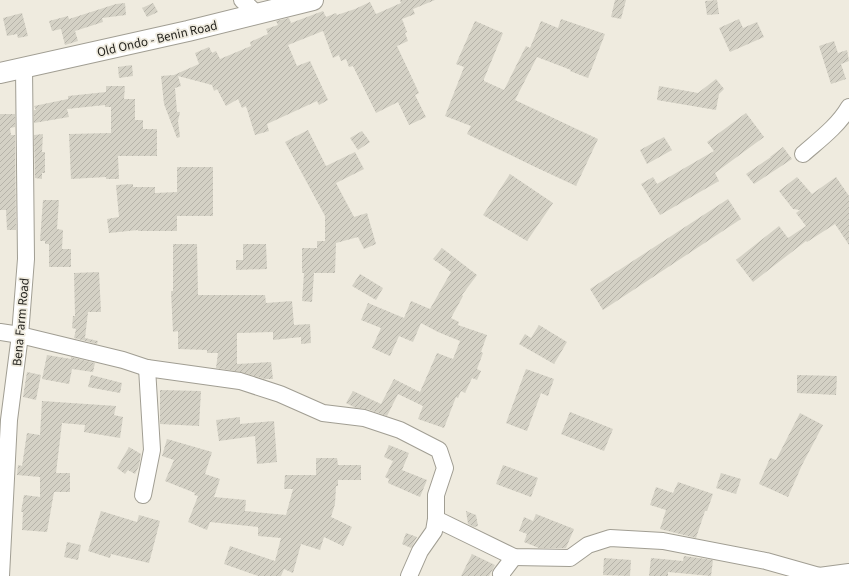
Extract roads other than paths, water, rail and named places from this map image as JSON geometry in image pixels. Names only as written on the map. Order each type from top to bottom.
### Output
[{"type":"main road","name":"Old Ondo - Benin Road","points":[[0,73],[188,31],[313,0]]},
{"type":"street","points":[[242,0],[257,14]]},
{"type":"street","name":"Bena Farm Road","points":[[1,576],[9,420],[20,335],[26,259],[24,68]]},
{"type":"street","points":[[803,154],[844,115],[849,107]]},
{"type":"street","points":[[0,332],[20,335],[123,360],[147,368],[240,381],[280,394],[323,413],[364,418],[400,430],[440,450],[445,468],[436,495],[436,519],[434,531],[420,551],[409,576]]},
{"type":"street","points":[[143,495],[152,450],[147,368]]},
{"type":"street","points":[[436,519],[514,557],[570,558],[588,544],[610,538],[617,538],[663,541],[766,561],[819,576],[849,572]]},
{"type":"street","points":[[502,576],[501,574],[514,557]]}]
